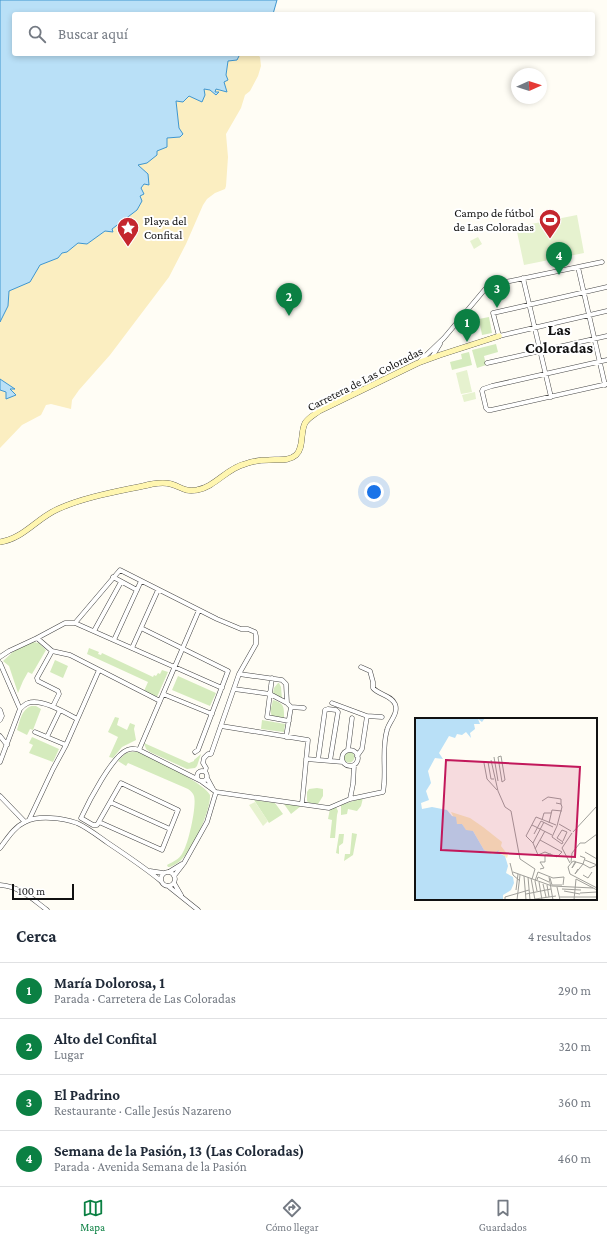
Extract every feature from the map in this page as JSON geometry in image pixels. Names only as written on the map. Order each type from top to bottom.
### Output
[{"type":"street","points":[[418,363],[444,338],[486,288],[491,285],[602,262]]},
{"type":"street","points":[[578,267],[599,361],[606,385],[491,410],[486,408],[482,392],[483,389],[599,361],[607,360]]},
{"type":"street","points":[[523,278],[551,397]]},
{"type":"street","points":[[607,287],[493,313],[499,336],[607,311]]},
{"type":"street","name":"Carretera de Las Coloradas","points":[[0,542],[12,540],[48,514],[77,502],[163,482],[183,490],[199,490],[215,482],[238,466],[263,460],[287,460],[297,454],[300,450],[304,428],[308,419],[319,411],[418,363],[432,358],[438,353],[499,336]]},
{"type":"street","points":[[487,363],[607,336]]},
{"type":"street","points":[[438,353],[444,338]]},
{"type":"street","points":[[75,623],[120,570],[237,628],[252,630],[255,632],[256,644],[239,674],[211,754],[208,754],[204,758],[203,763],[206,768],[205,772],[215,792],[207,822],[184,863],[174,876],[174,883],[182,897]]},
{"type":"street","points":[[114,577],[137,590]]},
{"type":"street","points":[[114,640],[141,581]]},
{"type":"street","points":[[94,631],[122,582]]},
{"type":"street","points":[[132,648],[158,590]]},
{"type":"street","points":[[139,750],[199,610]]},
{"type":"street","points":[[0,658],[9,651],[65,623],[75,623],[222,688]]},
{"type":"street","points":[[141,628],[228,671],[198,750],[195,752]]},
{"type":"street","points":[[37,638],[52,651],[70,655],[160,701]]},
{"type":"street","points":[[52,651],[37,678],[38,681],[58,691],[59,694],[53,706]]},
{"type":"street","points":[[0,663],[20,709]]},
{"type":"street","points":[[99,822],[162,850],[178,810],[121,783],[97,825],[93,825],[81,818],[92,796],[114,762],[125,750],[134,748],[186,773],[215,792],[329,808],[350,799],[383,792],[387,729],[395,714],[396,707],[391,698],[377,692],[373,688],[370,671],[361,668]]},
{"type":"street","points":[[27,821],[66,745],[99,670]]},
{"type":"street","points":[[239,674],[282,680],[286,684],[287,703]]},
{"type":"street","points":[[272,678],[267,717],[289,721]]},
{"type":"street","points":[[234,689],[270,694],[287,703],[291,707],[304,708]]},
{"type":"street","points":[[163,694],[212,714]]},
{"type":"street","points":[[0,762],[20,709],[27,703],[34,702],[53,706],[77,719]]},
{"type":"street","points":[[332,704],[367,716],[382,717]]},
{"type":"street","points":[[286,737],[291,707]]},
{"type":"street","points":[[318,760],[325,710],[328,709],[336,710],[338,712],[330,761]]},
{"type":"street","points":[[0,710],[2,716],[0,720]]},
{"type":"street","points":[[47,737],[60,710]]},
{"type":"street","points":[[350,799],[353,784],[354,764],[362,749],[367,716]]},
{"type":"street","points":[[348,750],[352,718]]},
{"type":"street","points":[[221,726],[308,740],[302,804]]},
{"type":"street","points":[[35,732],[66,745]]},
{"type":"street","points":[[0,736],[7,745]]},
{"type":"street","points":[[343,762],[342,755],[345,751],[353,750],[358,756]]},
{"type":"street","points":[[306,759],[343,762],[347,766],[354,764]]},
{"type":"street","points":[[186,773],[198,774],[200,772],[205,772]]},
{"type":"street","points":[[198,774],[197,776],[200,781]]},
{"type":"street","points":[[200,781],[204,781],[207,778]]},
{"type":"street","points":[[0,796],[27,821]]},
{"type":"street","points":[[110,802],[170,829]]},
{"type":"street","points":[[0,848],[16,828],[27,821],[51,818],[76,823],[87,828],[150,871],[163,884],[198,910]]},
{"type":"street","points":[[150,871],[163,873],[169,872],[184,863]]},
{"type":"street","points":[[169,872],[174,876]]},
{"type":"street","points":[[161,881],[163,873]]},
{"type":"street","points":[[167,886],[171,886],[174,883]]},
{"type":"street","points":[[0,885],[21,890],[47,910]]},
{"type":"green space","name":"Campo de fútbol de Las Coloradas","points":[[577,215],[584,253],[524,265],[516,227]]},
{"type":"green space","points":[[478,237],[482,244],[474,249],[470,241]]},
{"type":"green space","points":[[489,317],[492,333],[482,335],[479,319]]},
{"type":"green space","points":[[496,344],[498,352],[484,356],[486,365],[477,368],[472,350]]},
{"type":"green space","points":[[469,352],[472,365],[452,370],[450,362],[462,359],[461,354]]},
{"type":"green space","points":[[467,370],[472,392],[461,394],[456,373]]},
{"type":"green space","points":[[475,392],[476,399],[464,402],[462,395]]},
{"type":"green space","points":[[33,642],[39,643],[46,650],[32,674],[28,672],[18,693],[9,666],[3,661],[15,650]]},
{"type":"green space","points":[[89,648],[99,652],[98,654],[101,655],[102,653],[153,677],[158,673],[160,674],[162,670],[168,672],[157,697],[144,691],[148,682],[87,654]]},
{"type":"green space","points":[[55,660],[68,666],[63,678],[50,672]]},
{"type":"green space","points":[[178,676],[216,693],[210,706],[172,690]]},
{"type":"green space","points":[[278,683],[281,687],[282,699],[273,693],[274,688]]},
{"type":"green space","points":[[273,700],[282,704],[284,719],[272,716],[271,710]]},
{"type":"green space","points":[[31,706],[36,706],[41,709],[33,730],[30,729],[27,735],[17,730],[23,713]]},
{"type":"green space","points":[[115,717],[119,718],[117,725],[127,730],[130,723],[135,725],[134,729],[136,740],[122,747],[113,758],[109,757],[118,737],[108,732]]},
{"type":"green space","points":[[262,720],[285,724],[284,732],[261,729]]},
{"type":"green space","points":[[32,737],[59,749],[53,762],[29,753],[33,745],[29,743]]},
{"type":"green space","points":[[144,743],[189,763],[194,761],[201,754],[197,766],[195,768],[187,769],[150,752],[146,749]]},
{"type":"green space","points":[[140,752],[189,778],[210,795],[210,801],[205,818],[192,846],[180,861],[170,867],[167,865],[181,856],[187,843],[193,817],[195,801],[194,796],[188,789],[128,763],[126,766],[118,761],[126,753]]},
{"type":"green space","points":[[347,752],[351,752],[353,753],[353,761],[347,762],[344,759],[344,755]]},
{"type":"green space","points":[[309,789],[323,789],[323,796],[318,804],[309,803],[307,801],[307,792]]},
{"type":"green space","points":[[363,798],[361,806],[357,811],[348,809],[347,814],[341,815],[341,805]]},
{"type":"green space","points":[[254,800],[275,803],[283,814],[269,823]]},
{"type":"green space","points":[[255,802],[268,821],[263,826],[249,805]]},
{"type":"green space","points":[[284,804],[301,806],[291,814]]},
{"type":"green space","points":[[332,807],[336,807],[338,811],[335,838],[330,838],[332,820],[328,819],[330,809]]},
{"type":"green space","points":[[352,833],[357,834],[353,855],[344,861],[345,854],[350,854]]},
{"type":"green space","points":[[339,834],[344,834],[343,843],[339,846],[339,854],[336,853]]},
{"type":"sand","name":"Playa del Confital","points":[[237,56],[259,56],[261,66],[258,76],[250,91],[245,95],[241,108],[226,134],[228,157],[225,189],[215,193],[207,199],[169,277],[110,355],[79,390],[72,400],[71,409],[51,404],[46,405],[41,415],[22,425],[0,448],[0,390],[6,392],[14,388],[0,379],[0,322],[8,306],[9,291],[30,282],[40,265],[58,258],[62,253],[67,252],[78,243],[87,244],[105,231],[113,231],[112,229],[137,210],[141,188],[144,184],[149,185],[138,165],[157,151],[167,138],[180,137],[176,101],[203,89],[210,90],[216,95],[219,92],[215,92],[216,88],[227,92],[224,82],[228,60]]},
{"type":"water","points":[[0,0],[277,0],[274,12],[12,12],[12,56],[239,56],[237,60],[228,61],[226,75],[228,80],[224,82],[227,92],[216,89],[215,92],[219,92],[216,95],[210,90],[204,89],[205,95],[202,102],[189,96],[183,102],[176,101],[179,128],[183,134],[180,137],[167,138],[167,147],[157,151],[157,155],[147,163],[138,165],[148,174],[149,185],[144,184],[141,188],[144,194],[140,196],[142,201],[137,210],[112,229],[113,232],[105,231],[87,244],[78,243],[67,252],[62,253],[58,258],[40,265],[30,282],[9,291],[8,306],[0,322]]},
{"type":"water","points":[[0,379],[15,389],[10,389],[16,395],[6,399],[6,392],[0,390]]},
{"type":"place","name":"Campo de fútbol de Las Coloradas","points":[[550,240]]},
{"type":"place","name":"Playa del Confital","points":[[128,248]]},
{"type":"place","name":"Semana de la Pasión, 13 (Las Coloradas)","points":[[559,275]]},
{"type":"place","name":"El Padrino","points":[[497,308]]},
{"type":"place","name":"Alto del Confital","points":[[289,316]]},
{"type":"place","name":"María Dolorosa, 1","points":[[467,342]]},
{"type":"district","name":"Las Coloradas","points":[[559,338]]}]
